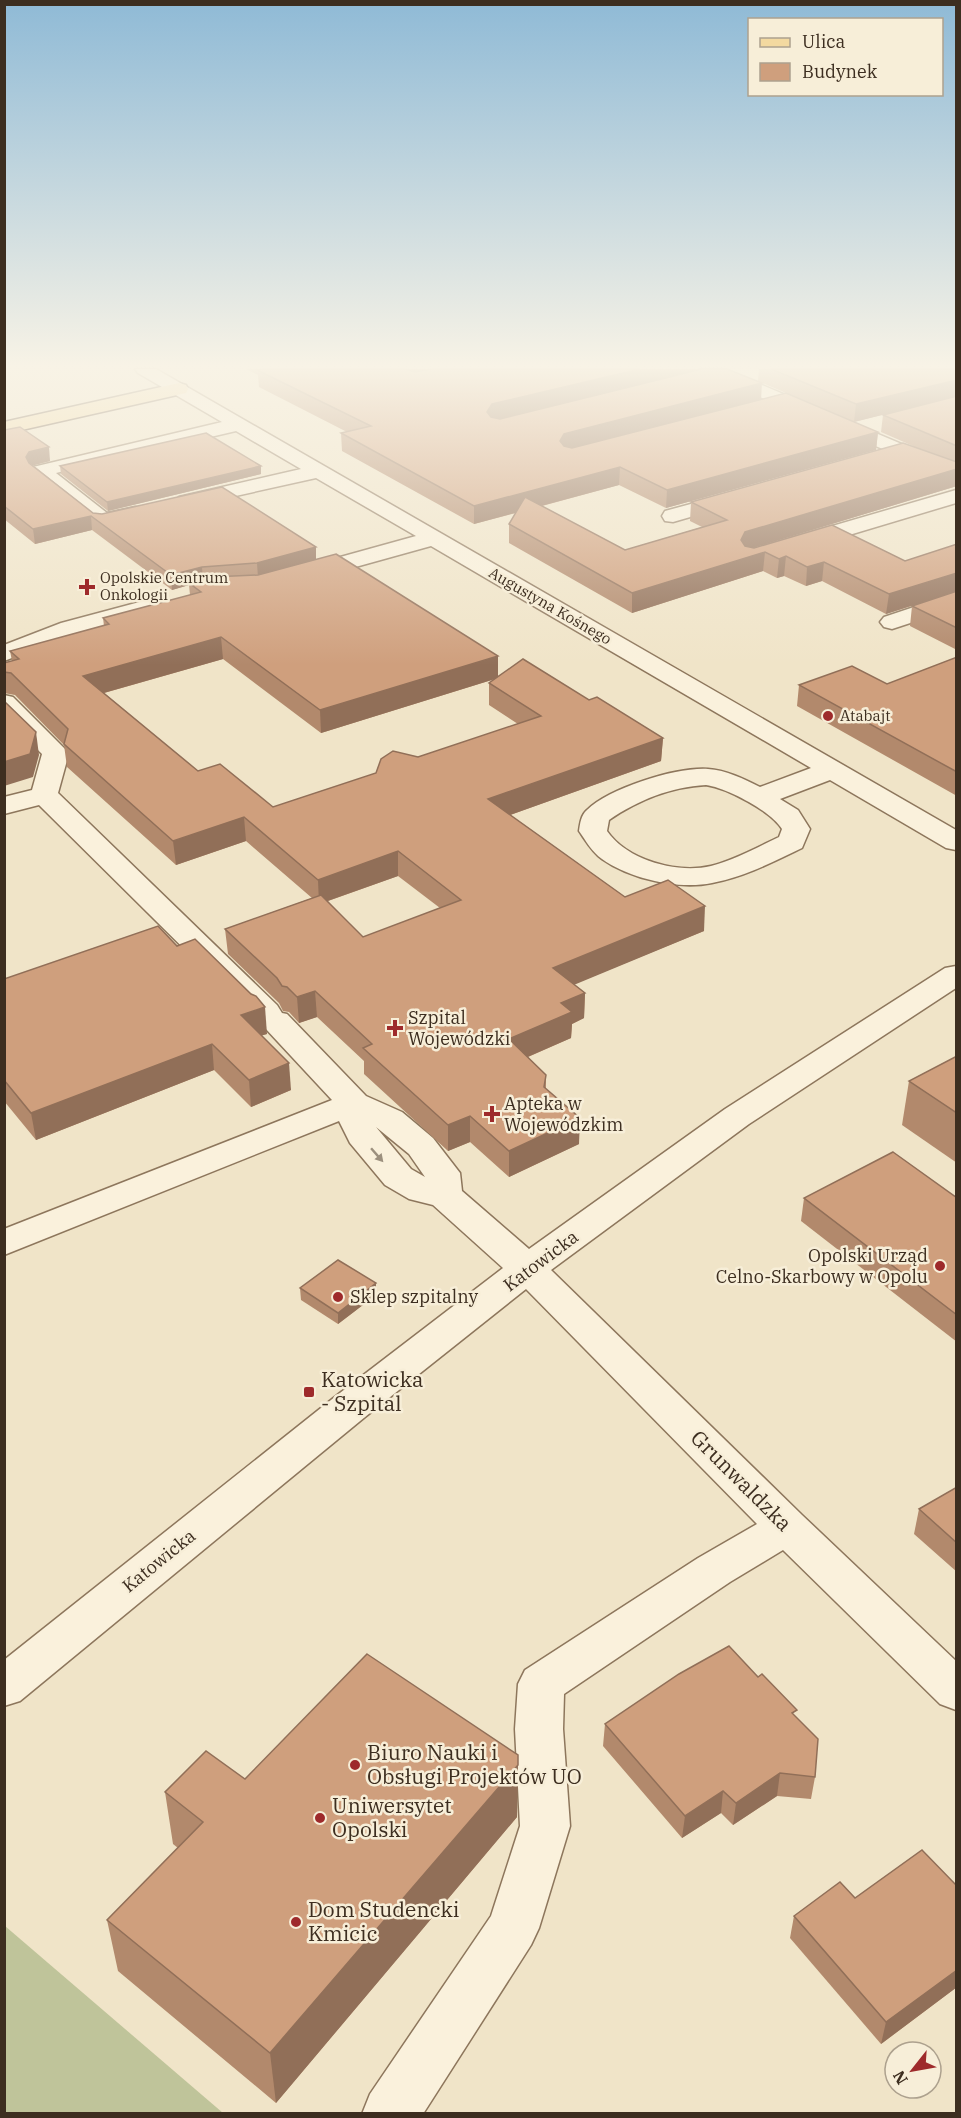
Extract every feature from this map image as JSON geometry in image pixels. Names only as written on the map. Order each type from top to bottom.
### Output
[{"type":"street","points":[[53,468],[40,471],[103,520],[318,471]]},
{"type":"street","name":"Augustyna Kośnego","points":[[313,468],[957,842]]},
{"type":"street","points":[[942,468],[957,474]]},
{"type":"street","points":[[673,516],[752,494]]},
{"type":"street","points":[[775,551],[957,496]]},
{"type":"street","points":[[281,580],[434,538]]},
{"type":"street","points":[[892,622],[957,600]]},
{"type":"street","points":[[4,654],[69,628],[167,601]]},
{"type":"street","points":[[4,702],[56,753],[44,795]]},
{"type":"street","points":[[759,797],[788,816],[796,829],[792,842],[711,875],[686,876],[653,870],[624,860],[605,847],[593,831],[596,816],[613,803],[681,780],[708,777],[733,784],[759,797],[831,770]]},
{"type":"street","points":[[4,806],[44,795]]},
{"type":"street","points":[[4,1243],[354,1103],[271,1017],[44,795]]},
{"type":"street","name":"Katowicka","points":[[4,1687],[326,1424],[528,1269],[776,1090],[957,975]]},
{"type":"street","name":"Grunwaldzka","points":[[354,1103],[355,1118],[362,1135],[398,1177],[422,1191],[444,1195],[528,1269],[787,1527],[957,1690]]},
{"type":"street","points":[[390,2114],[513,1928],[545,1826],[539,1728],[541,1684],[714,1570],[787,1527]]},
{"type":"green space","points":[[5,1926],[223,2113],[5,2113]]},
{"type":"building","points":[[4,468],[35,468],[93,513],[102,514],[222,487],[316,547],[257,563],[202,567],[171,575],[91,516],[33,529],[4,506]]},
{"type":"building","points":[[62,468],[253,468],[107,502]]},
{"type":"building","points":[[404,468],[617,468],[474,506]]},
{"type":"building","points":[[622,468],[748,468],[667,490]]},
{"type":"building","points":[[814,468],[957,468],[745,532],[741,540],[745,546],[754,548],[832,525],[905,561],[957,544],[957,573],[889,594],[824,562],[807,567],[786,556],[779,559],[765,552],[632,593],[509,524],[525,497],[625,550],[727,520],[691,502]]},
{"type":"building","points":[[336,554],[498,656],[320,710],[221,637],[83,676],[198,771],[220,764],[273,807],[376,773],[381,759],[393,751],[418,757],[541,716],[489,683],[523,659],[589,700],[597,697],[663,738],[488,799],[625,897],[668,880],[705,906],[553,968],[585,993],[561,1003],[572,1012],[509,1039],[546,1075],[544,1087],[580,1118],[509,1151],[470,1116],[448,1125],[363,1048],[372,1044],[315,991],[297,997],[287,987],[282,986],[277,978],[225,929],[321,895],[363,937],[461,900],[398,851],[318,880],[244,817],[173,841],[64,744],[68,729],[11,673],[4,672],[4,663],[19,659],[10,651],[109,624],[103,618],[201,592],[189,583],[211,577],[258,575]]},
{"type":"building","points":[[957,591],[957,628],[912,606]]},
{"type":"building","points":[[957,657],[957,772],[799,685],[852,666],[887,684]]},
{"type":"building","points":[[4,701],[36,732],[30,754],[4,762]]},
{"type":"building","points":[[158,926],[177,946],[195,939],[251,994],[256,996],[265,1007],[241,1015],[289,1063],[249,1080],[212,1044],[31,1113],[4,1080],[4,979]]},
{"type":"building","points":[[957,1056],[957,1113],[909,1081]]},
{"type":"building","points":[[893,1152],[957,1198],[957,1315],[804,1198]]},
{"type":"building","name":"Sklep szpitalny","points":[[338,1260],[376,1283],[338,1313],[300,1288]]},
{"type":"building","points":[[957,1487],[957,1543],[919,1509]]},
{"type":"building","points":[[729,1646],[758,1677],[762,1674],[797,1710],[792,1713],[818,1739],[815,1777],[780,1773],[736,1803],[723,1791],[685,1816],[605,1724],[679,1674]]},
{"type":"building","name":"Dom Studencki Kmicic","points":[[367,1654],[518,1755],[518,1765],[270,2053],[107,1920],[203,1822],[165,1792],[206,1751],[245,1779]]},
{"type":"building","points":[[922,1850],[957,1886],[957,1970],[886,2022],[794,1916],[840,1882],[855,1898]]},
{"type":"place","name":"Opolskie Centrum Onkologii","points":[[87,587]]},
{"type":"place","name":"Atabajt","points":[[828,716]]},
{"type":"place","name":"Szpital Wojewódzki","points":[[395,1028]]},
{"type":"place","name":"Apteka w Wojewódzkim","points":[[492,1114]]},
{"type":"place","name":"Opolski Urząd Celno-Skarbowy w Opolu","points":[[940,1266]]},
{"type":"place","name":"Sklep szpitalny","points":[[338,1297]]},
{"type":"place","name":"Katowicka - Szpital","points":[[309,1392]]},
{"type":"place","name":"Biuro Nauki i Obsługi Projektów UO","points":[[355,1765]]},
{"type":"place","name":"Uniwersytet Opolski","points":[[320,1818]]},
{"type":"place","name":"Dom Studencki Kmicic","points":[[296,1922]]}]
